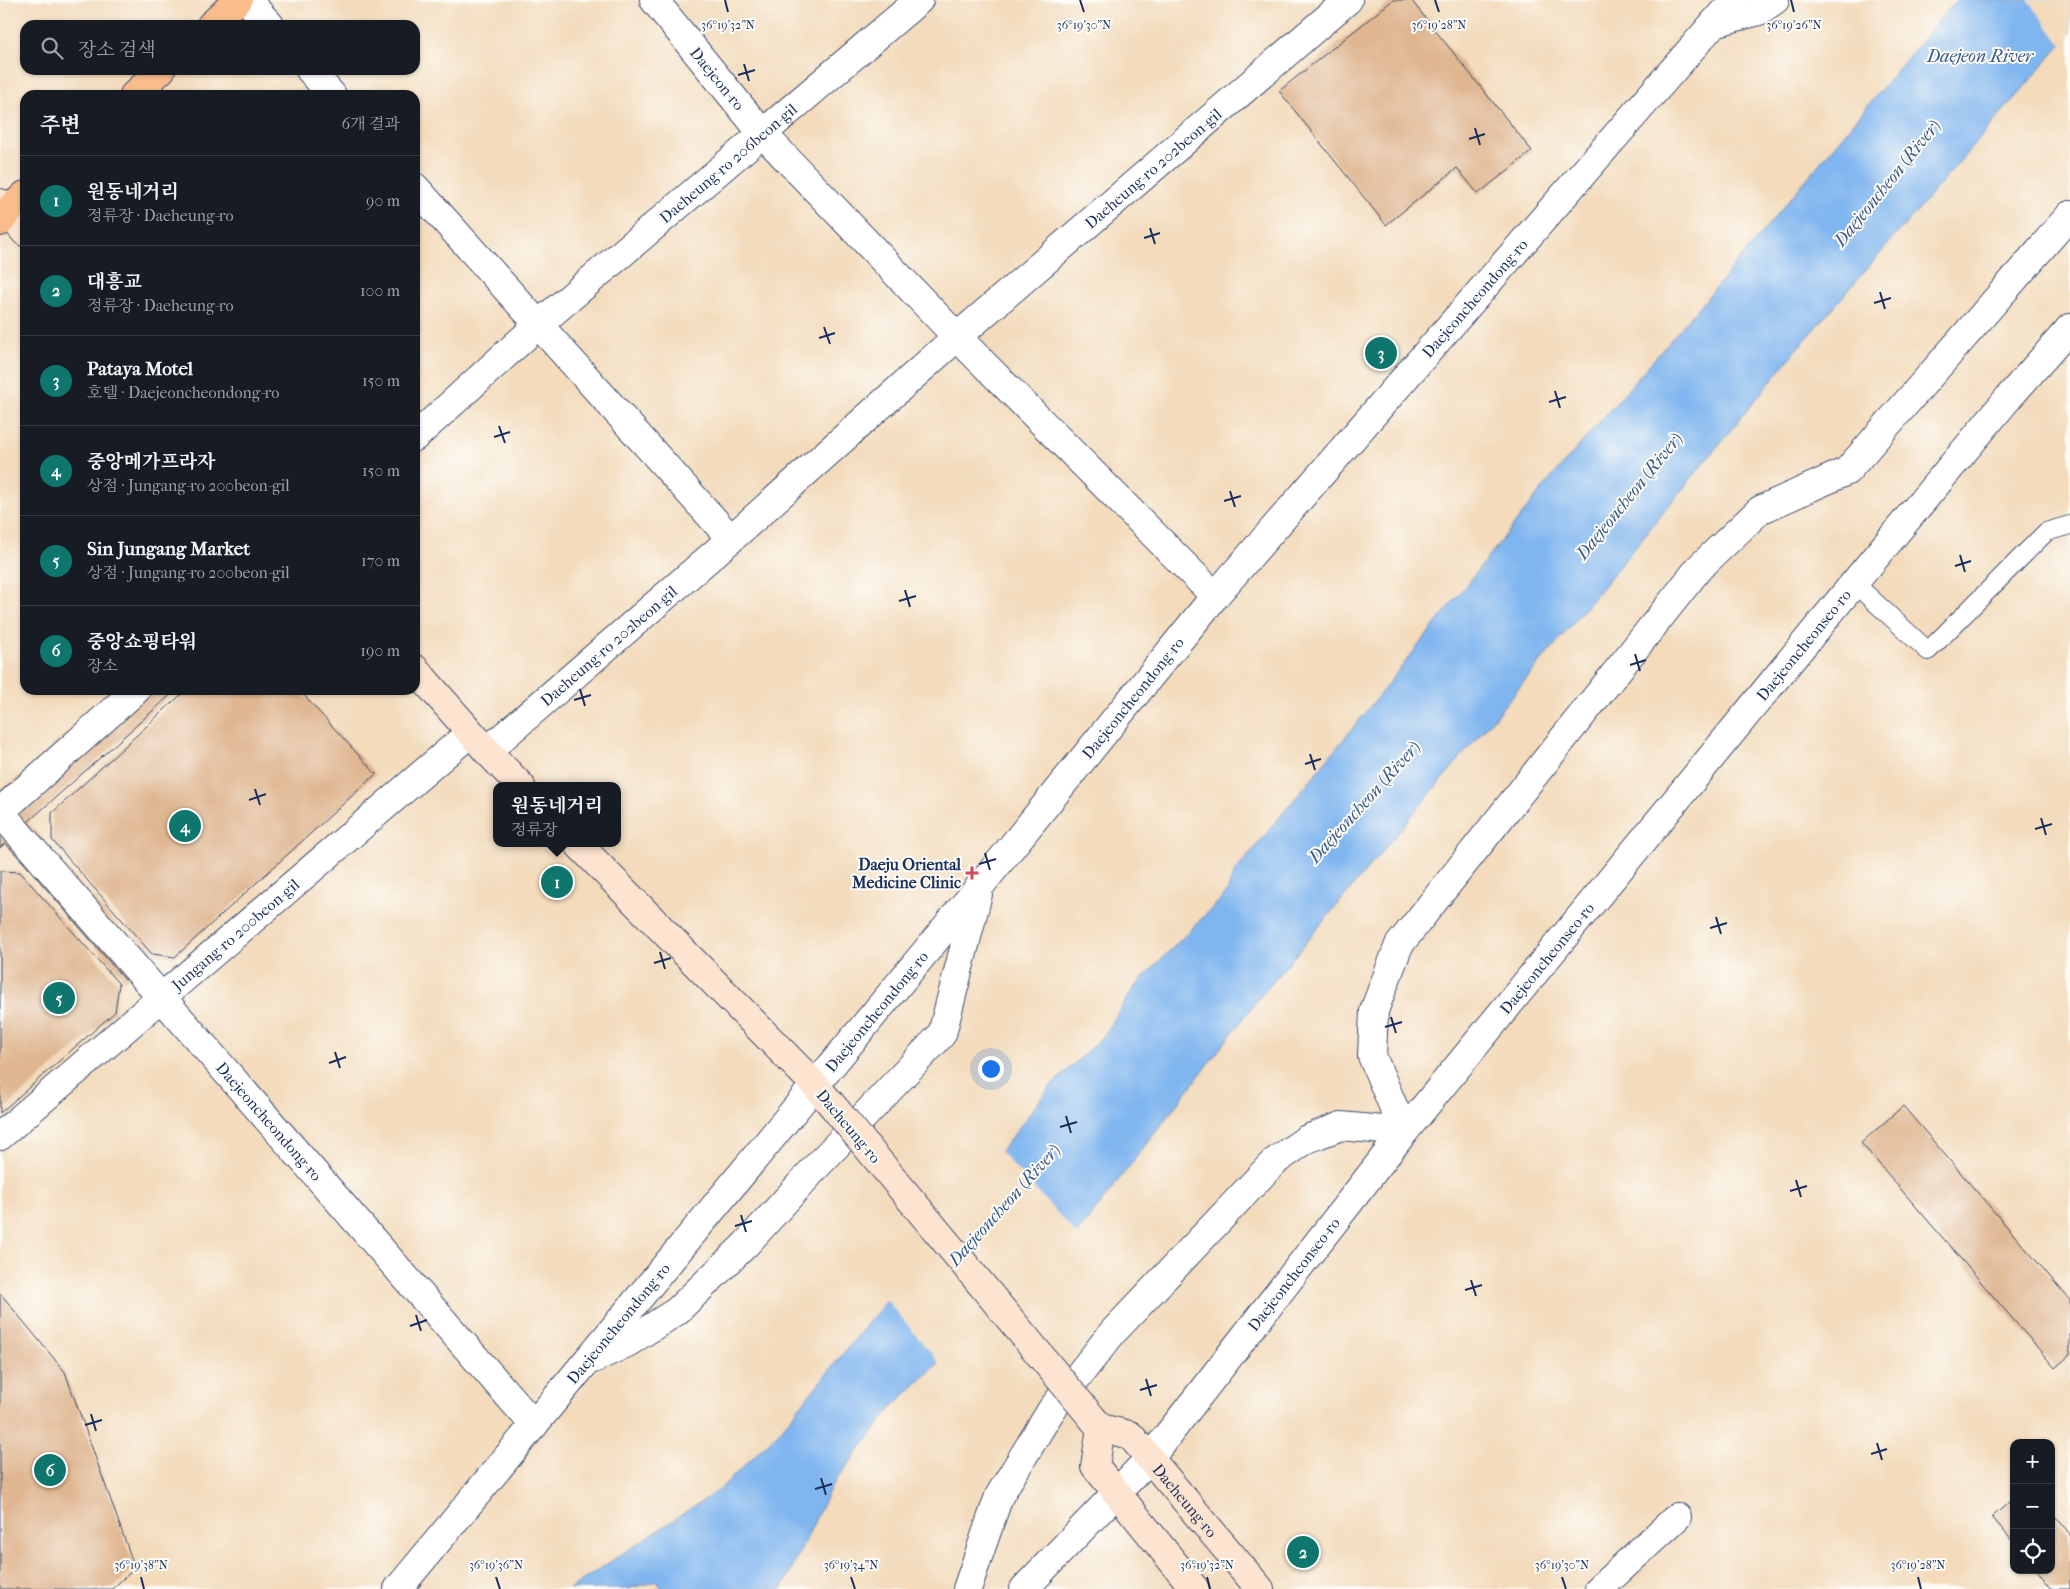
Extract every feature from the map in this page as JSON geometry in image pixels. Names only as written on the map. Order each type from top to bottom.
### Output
[{"type":"main road","points":[[216,20],[238,0]]},
{"type":"main road","points":[[139,90],[156,75]]},
{"type":"main road","points":[[6,209],[20,226]]},
{"type":"main road","points":[[420,675],[517,782]]},
{"type":"main road","name":"Daeheung-ro","points":[[581,847],[815,1085],[1097,1424],[1130,1435],[1260,1589]]},
{"type":"main road","points":[[1097,1424],[1095,1466],[1195,1589]]},
{"type":"street","points":[[247,0],[265,20]]},
{"type":"street","name":"Daejeon-ro","points":[[654,0],[762,133]]},
{"type":"street","name":"Daeheung-ro 206beon-gil","points":[[420,433],[538,325],[919,0]]},
{"type":"street","name":"Daeheung-ro 202beon-gil","points":[[479,742],[730,539],[957,337],[1348,0]]},
{"type":"street","name":"Daejeoncheondong-ro","points":[[398,1589],[980,886],[1215,596],[1734,0]]},
{"type":"street","points":[[1714,23],[1759,11],[1775,0]]},
{"type":"street","points":[[314,75],[328,90]]},
{"type":"street","points":[[762,133],[957,337],[1215,596]]},
{"type":"street","points":[[420,194],[730,539]]},
{"type":"street","points":[[967,1589],[999,1496],[1052,1409],[1113,1332],[1274,1162],[1307,1139],[1341,1126],[1404,1132],[1372,1056],[1374,1011],[1399,945],[1699,568],[1760,510],[1847,471],[2070,214]]},
{"type":"street","name":"Daejeoncheonseo-ro","points":[[1024,1589],[1150,1458],[1404,1132],[1854,583],[2010,396],[2070,328]]},
{"type":"street","points":[[0,812],[130,695]]},
{"type":"street","name":"Jungang-ro 200beon-gil","points":[[0,1136],[161,998],[479,742]]},
{"type":"street","name":"Daejeoncheondong-ro","points":[[0,812],[534,1425]]},
{"type":"street","points":[[587,1361],[606,1354],[676,1311],[746,1244],[942,1034],[980,886]]},
{"type":"street","points":[[1599,1589],[1677,1517]]},
{"type":"lane","points":[[1854,583],[1928,650],[2046,532],[2070,525]]},
{"type":"water","name":"Daejeon River","points":[[1956,0],[2070,0],[2070,34],[1794,353],[1549,652],[1256,1002],[1077,1234],[893,1406],[831,1487],[782,1589],[662,1589],[657,1581],[628,1589],[569,1589],[719,1490],[779,1432],[896,1289],[1050,1087],[1105,1034],[1136,985],[1226,894],[1234,873],[1361,718],[1547,483],[1724,278]]},
{"type":"pier","points":[[2028,0],[2070,0],[2070,38],[2063,47]]},
{"type":"pier","points":[[999,1150],[1078,1236],[941,1365],[885,1298]]},
{"type":"building","points":[[1393,0],[1411,0],[1532,151],[1478,194],[1457,168],[1386,225],[1279,91]]},
{"type":"building","points":[[110,695],[170,695],[28,822],[146,961],[125,980],[23,862],[5,843],[0,848],[0,792]]},
{"type":"building","points":[[181,695],[304,695],[376,774],[175,957],[152,954],[52,840],[52,813]]},
{"type":"building","points":[[0,871],[20,872],[119,984],[115,1012],[0,1113]]},
{"type":"building","points":[[1903,1106],[2070,1300],[2070,1355],[2055,1368],[1861,1143]]},
{"type":"building","points":[[0,1293],[65,1372],[135,1568],[112,1589],[0,1589]]},
{"type":"building","points":[[2010,1501],[2010,1538],[1992,1517]]},
{"type":"building","points":[[2055,1516],[2070,1534],[2070,1589],[2052,1589],[2040,1574],[2055,1574]]},
{"type":"place","name":"Pataya Motel","points":[[1381,353]]},
{"type":"place","name":"중앙메가프라자","points":[[185,826]]},
{"type":"place","name":"Daeju Oriental Medicine Clinic","points":[[972,873]]},
{"type":"place","name":"원동네거리","points":[[557,882]]},
{"type":"place","name":"Sin Jungang Market","points":[[59,998]]},
{"type":"place","name":"중앙쇼핑타워","points":[[50,1470]]},
{"type":"place","name":"대흥교","points":[[1303,1552]]},
{"type":"water label","name":"Daejeoncheon (River)","points":[[1887,183]]},
{"type":"water label","name":"Daejeoncheon (River)","points":[[1629,496]]},
{"type":"water label","name":"Daejeoncheon (River)","points":[[1364,802]]},
{"type":"water label","name":"Daejeoncheon (River)","points":[[1004,1205]]}]
